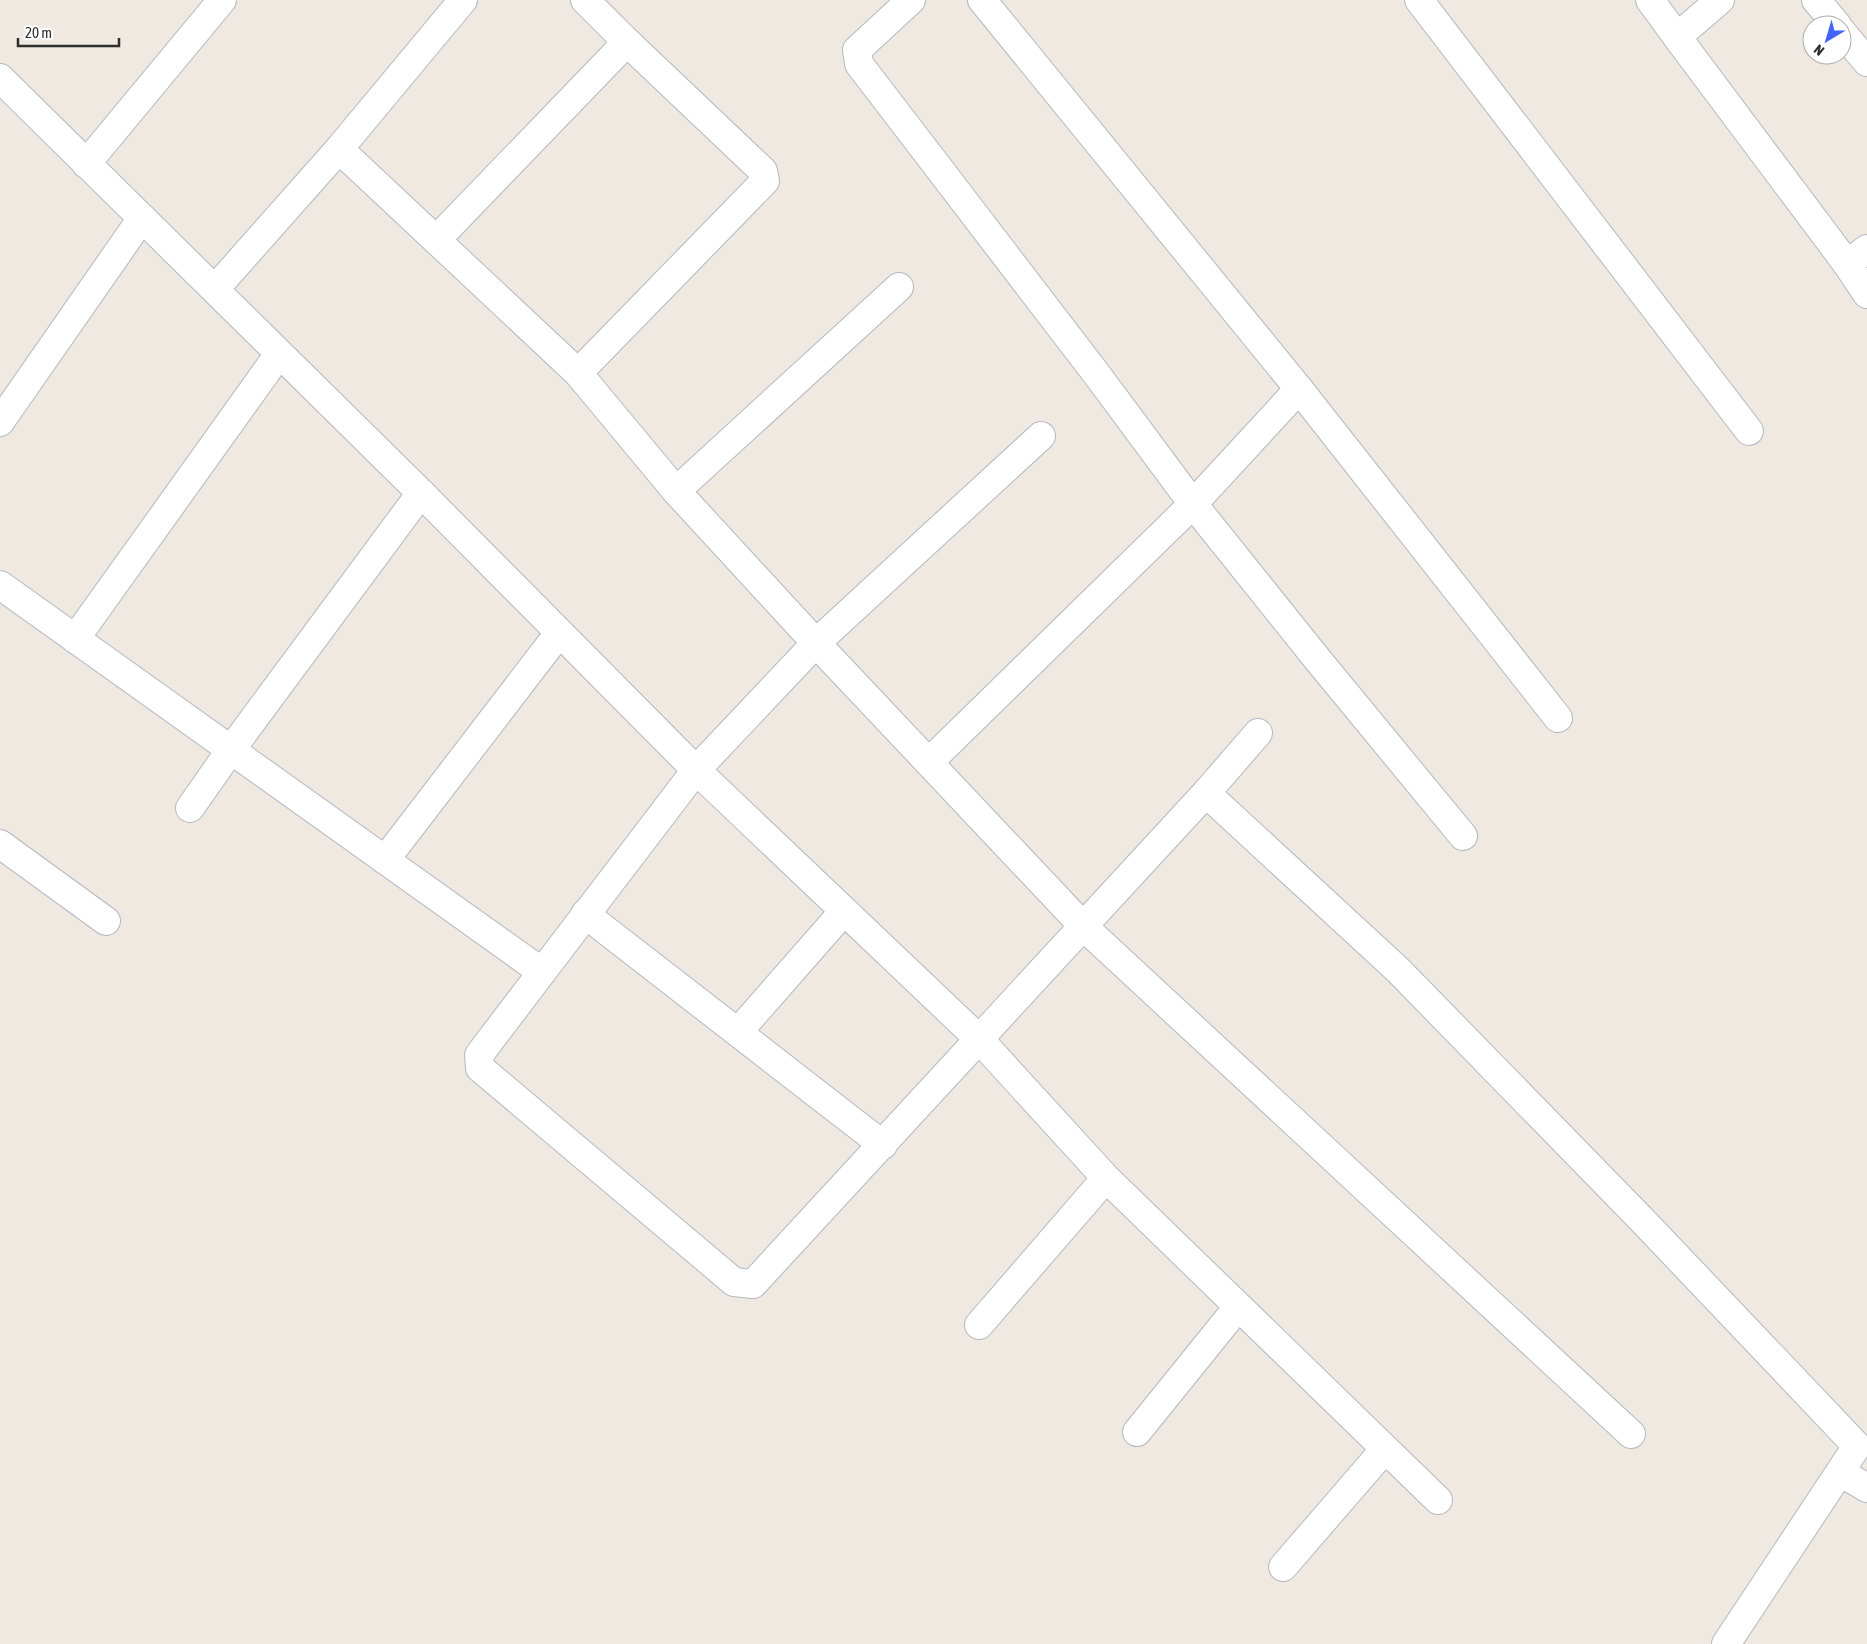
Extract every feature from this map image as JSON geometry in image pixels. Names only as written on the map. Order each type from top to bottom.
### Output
[{"type":"street","points":[[86,164],[222,0]]},
{"type":"street","points":[[215,289],[339,149],[463,0]]},
{"type":"street","points":[[578,373],[766,182],[763,171],[585,0]]},
{"type":"street","points":[[911,0],[857,50],[859,64],[1194,504],[1324,668],[1463,836]]},
{"type":"street","points":[[982,0],[1299,389],[1558,718]]},
{"type":"street","points":[[1419,0],[1749,431]]},
{"type":"street","points":[[1650,0],[1677,36],[1857,257],[1867,294]]},
{"type":"street","points":[[1677,36],[1720,0]]},
{"type":"street","points":[[1816,0],[1828,15]]},
{"type":"street","points":[[436,240],[627,42]]},
{"type":"street","points":[[1852,44],[1867,62]]},
{"type":"street","points":[[0,78],[215,289],[696,770],[980,1040],[1106,1178],[1438,1500]]},
{"type":"street","points":[[339,149],[578,373],[676,491],[816,643],[1084,927],[1632,1434]]},
{"type":"street","points":[[0,422],[142,218]]},
{"type":"street","points":[[676,491],[899,288]]},
{"type":"street","points":[[75,639],[279,354]]},
{"type":"street","points":[[929,762],[1194,504],[1299,389]]},
{"type":"street","points":[[1041,436],[816,643],[696,770],[479,1055],[480,1068],[734,1282],[753,1284],[1206,794],[1258,732]]},
{"type":"street","points":[[190,808],[230,751],[421,494]]},
{"type":"street","points":[[0,585],[542,972]]},
{"type":"street","points":[[385,860],[559,633]]},
{"type":"street","points":[[1206,794],[1398,970],[1644,1222],[1857,1446],[1726,1644]]},
{"type":"street","points":[[0,844],[106,920]]},
{"type":"street","points":[[738,1032],[844,911]]},
{"type":"street","points":[[585,914],[883,1145]]},
{"type":"street","points":[[979,1325],[1106,1178]]},
{"type":"street","points":[[1137,1432],[1238,1307]]},
{"type":"street","points":[[1283,1567],[1385,1449]]},
{"type":"street","points":[[1840,1472],[1867,1488]]}]
